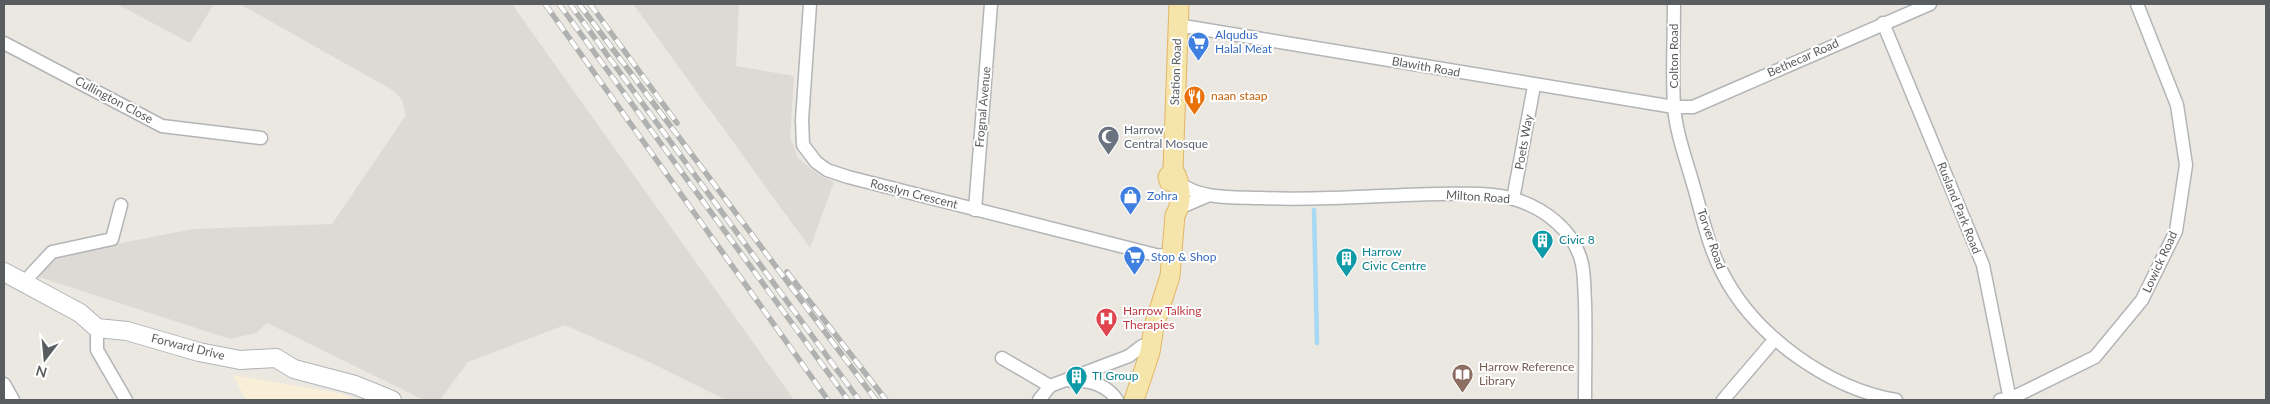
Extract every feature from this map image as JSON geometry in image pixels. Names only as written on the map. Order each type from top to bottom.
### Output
[{"type":"main road","name":"Station Road","points":[[1134,400],[1150,352],[1154,326],[1170,276],[1173,256],[1177,212],[1170,210],[1168,177],[1176,176],[1178,25],[1180,4]]},
{"type":"main road","name":"Station Road","points":[[1123,400],[1142,346],[1154,326]]},
{"type":"street","name":"Rosslyn Crescent","points":[[810,4],[802,120],[804,144],[816,162],[827,170],[975,210],[1156,255],[1173,256]]},
{"type":"street","name":"Frognal Avenue","points":[[975,210],[992,4]]},
{"type":"street","name":"Colton Road","points":[[1674,4],[1674,107]]},
{"type":"street","name":"Bethecar Road","points":[[1674,107],[1693,107],[1930,4]]},
{"type":"street","name":"Lowick Road","points":[[2007,400],[2095,357],[2142,300],[2176,231],[2186,166],[2177,105],[2136,4]]},
{"type":"street","name":"Rusland Park Road","points":[[1883,23],[1983,265],[2007,400]]},
{"type":"street","name":"Blawith Road","points":[[1178,25],[1534,86],[1674,107]]},
{"type":"street","name":"Cullington Close","points":[[4,42],[162,126],[260,138]]},
{"type":"street","name":"Poets Way","points":[[1513,199],[1534,86]]},
{"type":"street","name":"Torver Road","points":[[1674,107],[1678,132],[1707,233],[1723,274],[1745,307],[1775,339],[1818,371],[1875,397],[1896,400]]},
{"type":"street","name":"Milton Road","points":[[1176,176],[1186,188],[1201,192],[1207,196]]},
{"type":"street","name":"Milton Road","points":[[1177,212],[1207,196],[1306,199],[1470,194],[1513,199],[1549,215],[1569,235],[1581,260],[1586,323],[1585,400]]},
{"type":"street","points":[[24,282],[52,252],[112,240],[120,205]]},
{"type":"street","points":[[4,272],[80,313],[97,328],[97,350],[126,400]]},
{"type":"street","name":"Forward Drive","points":[[97,328],[127,331],[199,352],[240,360],[276,358],[294,369],[356,385],[392,400]]},
{"type":"street","points":[[1723,400],[1775,339]]},
{"type":"street","points":[[1040,400],[1050,386],[1129,356],[1142,346]]},
{"type":"street","points":[[1002,358],[1050,386]]},
{"type":"street","points":[[1067,381],[1085,380],[1095,383],[1106,389],[1117,400]]},
{"type":"street","points":[[4,385],[13,400]]},
{"type":"shaded area","points":[[117,4],[214,4],[190,43]]},
{"type":"shaded area","points":[[240,4],[512,4],[794,400],[726,400],[651,363],[565,325],[468,362],[440,400],[424,400],[267,323],[256,333],[230,339],[39,277],[55,256],[193,229],[332,224],[406,115],[402,100],[394,91]]},
{"type":"shaded area","points":[[633,4],[739,4],[736,66],[794,76],[790,137],[798,158],[819,175],[834,182],[810,248]]},
{"type":"shaded area","points":[[233,375],[340,393],[357,400],[246,400]]},
{"type":"waterway","points":[[1314,210],[1317,343]]},
{"type":"railway","points":[[545,4],[828,400]]},
{"type":"railway","points":[[559,4],[848,400]]},
{"type":"railway","points":[[570,4],[859,400]]},
{"type":"railway","points":[[579,4],[876,400]]},
{"type":"railway","points":[[590,4],[677,123]]},
{"type":"railway","points":[[787,272],[886,400]]},
{"type":"place","name":"Alqudus Halal Meat","points":[[1199,61]]},
{"type":"place","name":"naan staap","points":[[1195,115]]},
{"type":"place","name":"Harrow Central Mosque","points":[[1108,156]]},
{"type":"place","name":"Zohra","points":[[1131,215]]},
{"type":"place","name":"Civic 8","points":[[1543,259]]},
{"type":"place","name":"Stop & Shop","points":[[1135,276]]},
{"type":"place","name":"Harrow Civic Centre","points":[[1346,278]]},
{"type":"place","name":"Harrow Talking Therapies","points":[[1107,337]]},
{"type":"place","name":"Harrow Reference Library","points":[[1463,393]]},
{"type":"place","name":"TI Group","points":[[1076,395]]}]
